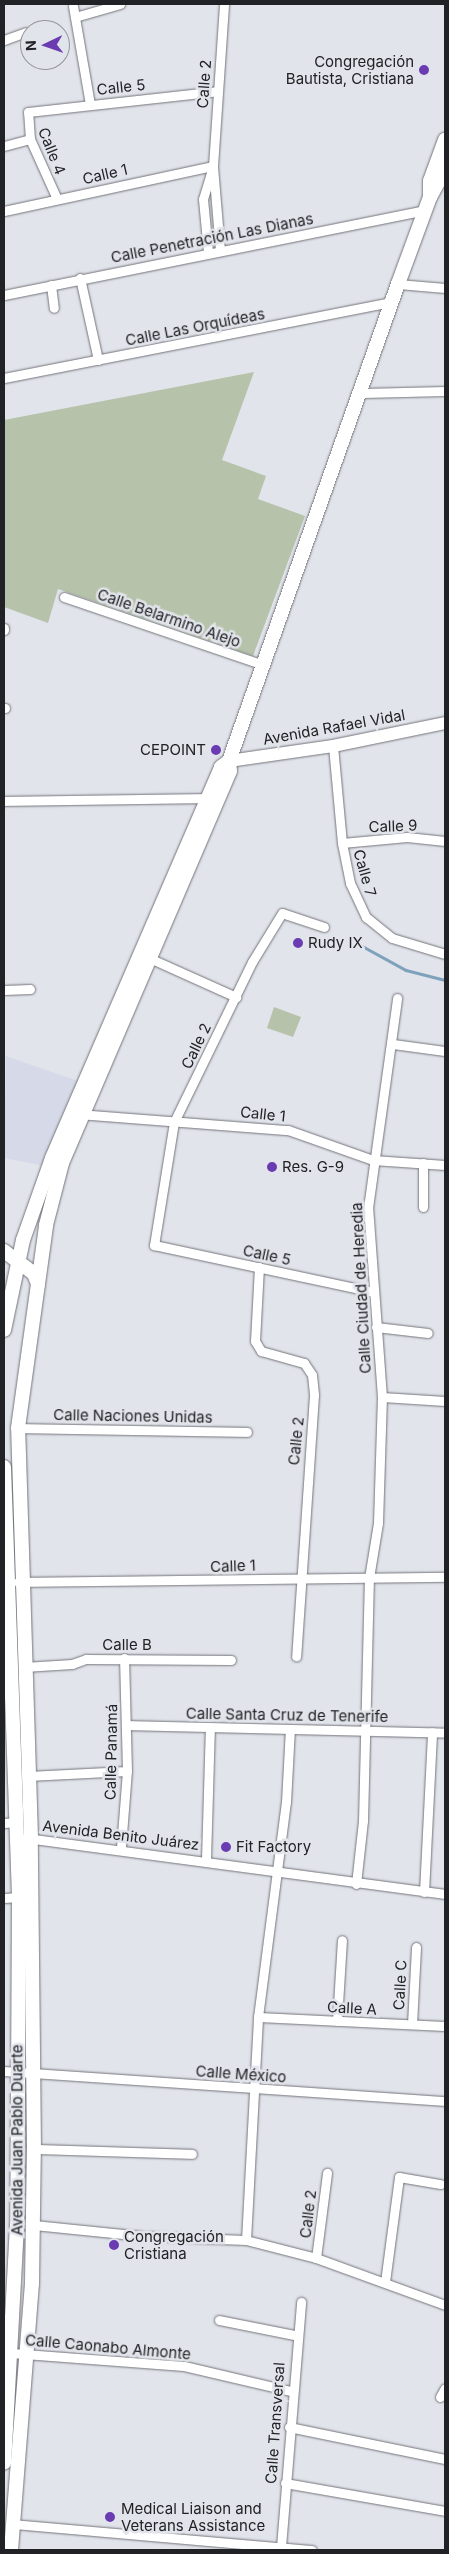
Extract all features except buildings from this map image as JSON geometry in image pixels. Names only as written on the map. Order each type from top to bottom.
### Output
[{"type":"main road","points":[[428,204],[430,181],[445,140]]},
{"type":"main road","points":[[4,1330],[6,1311],[23,1240],[146,957],[230,771],[229,761],[363,393],[398,284],[428,204],[445,170]]},
{"type":"main road","name":"Avenida Rafael Vidal","points":[[229,761],[333,746],[445,723]]},
{"type":"main road","points":[[146,957],[207,798],[221,766],[229,761]]},
{"type":"main road","name":"Avenida Juan Pablo Duarte","points":[[11,2550],[34,2225],[34,2072],[25,1838],[18,1822],[7,1653],[14,1582],[18,1428],[34,1303],[57,1161]]},
{"type":"main road","points":[[23,1240],[4,1250],[18,1261],[38,1284]]},
{"type":"main road","points":[[6,1311],[23,1312],[34,1303]]},
{"type":"main road","name":"Avenida Juan Pablo Duarte","points":[[4,1467],[4,1494],[24,1667],[28,1776],[25,1838],[19,1898],[11,2071],[8,2362],[4,2463]]},
{"type":"street","points":[[75,16],[120,4]]},
{"type":"street","name":"Calle 2","points":[[220,250],[213,166],[224,4]]},
{"type":"street","points":[[73,6],[90,104]]},
{"type":"street","points":[[4,40],[20,34]]},
{"type":"street","name":"Calle 5","points":[[28,112],[217,91]]},
{"type":"street","name":"Calle 4","points":[[28,112],[30,139],[57,199]]},
{"type":"street","points":[[4,146],[30,139]]},
{"type":"street","name":"Calle 2","points":[[208,252],[203,199],[213,166]]},
{"type":"street","name":"Calle 1","points":[[4,211],[213,166]]},
{"type":"street","name":"Calle Penetración Las Dianas","points":[[4,295],[428,204]]},
{"type":"street","points":[[80,278],[98,360]]},
{"type":"street","points":[[51,284],[54,308]]},
{"type":"street","points":[[398,284],[445,288]]},
{"type":"street","name":"Calle Las Orquídeas","points":[[4,378],[392,302]]},
{"type":"street","points":[[363,393],[445,391]]},
{"type":"street","name":"Calle Belarmino Alejo","points":[[64,597],[264,665]]},
{"type":"street","name":"Calle 7","points":[[333,746],[342,843],[350,883],[366,917],[392,938],[445,954]]},
{"type":"street","points":[[4,801],[207,798]]},
{"type":"street","name":"Calle 9","points":[[342,843],[407,837],[445,841]]},
{"type":"street","name":"Calle 2","points":[[154,1245],[174,1122],[276,917],[288,912],[324,927]]},
{"type":"street","points":[[146,957],[236,997]]},
{"type":"street","points":[[4,990],[30,989]]},
{"type":"street","name":"Calle Ciudad de Heredia","points":[[356,1884],[367,1731],[369,1578],[378,1523],[382,1397],[368,1208],[373,1160],[393,1044],[397,998]]},
{"type":"street","points":[[393,1044],[445,1051]]},
{"type":"street","name":"Calle 1","points":[[78,1114],[288,1130],[373,1160],[445,1165]]},
{"type":"street","points":[[423,1163],[423,1207]]},
{"type":"street","name":"Calle 5","points":[[154,1245],[373,1292]]},
{"type":"street","name":"Calle 2","points":[[259,1267],[257,1347],[300,1360],[312,1375],[296,1656]]},
{"type":"street","points":[[376,1327],[428,1333]]},
{"type":"street","points":[[382,1397],[445,1401]]},
{"type":"street","name":"Calle Naciones Unidas","points":[[18,1428],[247,1432]]},
{"type":"street","name":"Calle 1","points":[[14,1582],[445,1577]]},
{"type":"street","name":"Calle B","points":[[24,1667],[124,1658],[231,1660]]},
{"type":"street","name":"Calle Panamá","points":[[121,1847],[127,1771],[128,1725],[124,1658]]},
{"type":"street","name":"Calle Santa Cruz de Tenerife","points":[[128,1725],[445,1733]]},
{"type":"street","points":[[206,1859],[210,1728]]},
{"type":"street","points":[[246,2240],[258,2017],[277,1872],[290,1729]]},
{"type":"street","points":[[424,1892],[432,1732]]},
{"type":"street","points":[[28,1776],[127,1771]]},
{"type":"street","points":[[4,1822],[18,1822]]},
{"type":"street","name":"Avenida Benito Juárez","points":[[25,1838],[121,1847],[356,1884],[445,1894]]},
{"type":"street","points":[[4,1898],[19,1898]]},
{"type":"street","points":[[337,2021],[342,1940]]},
{"type":"street","name":"Calle C","points":[[412,2024],[416,1947]]},
{"type":"street","name":"Calle A","points":[[258,2017],[445,2026]]},
{"type":"street","name":"Calle México","points":[[11,2071],[445,2102]]},
{"type":"street","points":[[34,2149],[192,2154]]},
{"type":"street","name":"Calle 2","points":[[316,2258],[327,2173]]},
{"type":"street","points":[[384,2282],[399,2177],[440,2184]]},
{"type":"street","points":[[34,2225],[142,2236],[246,2240],[316,2258],[445,2305]]},
{"type":"street","name":"Calle Transversal","points":[[281,2547],[294,2335],[300,2302]]},
{"type":"street","points":[[219,2320],[294,2335]]},
{"type":"street","name":"Calle Caonabo Almonte","points":[[8,2362],[26,2354],[184,2366],[291,2391]]},
{"type":"street","points":[[440,2397],[445,2388]]},
{"type":"street","points":[[289,2427],[445,2459]]},
{"type":"street","points":[[285,2483],[445,2511]]},
{"type":"street","points":[[13,2524],[248,2547],[281,2547],[312,2550]]},
{"type":"shaded area","points":[[6,1056],[81,1082],[45,1166],[4,1158]]},
{"type":"green space","points":[[254,372],[222,460],[266,476],[258,499],[305,516],[253,656],[58,589],[48,623],[4,607],[4,420]]},
{"type":"green space","points":[[274,1007],[301,1017],[293,1037],[267,1028]]},
{"type":"waterway","points":[[355,942],[406,970],[445,980]]},
{"type":"place","name":"Congregación Bautista, Cristiana","points":[[424,70]]},
{"type":"place","name":"CEPOINT","points":[[216,750]]},
{"type":"place","name":"Rudy IX","points":[[298,943]]},
{"type":"place","name":"Res. G-9","points":[[272,1167]]},
{"type":"place","name":"Fit Factory","points":[[226,1847]]},
{"type":"place","name":"Congregación Cristiana","points":[[114,2245]]},
{"type":"place","name":"Medical Liaison and Veterans Assistance","points":[[110,2517]]}]
